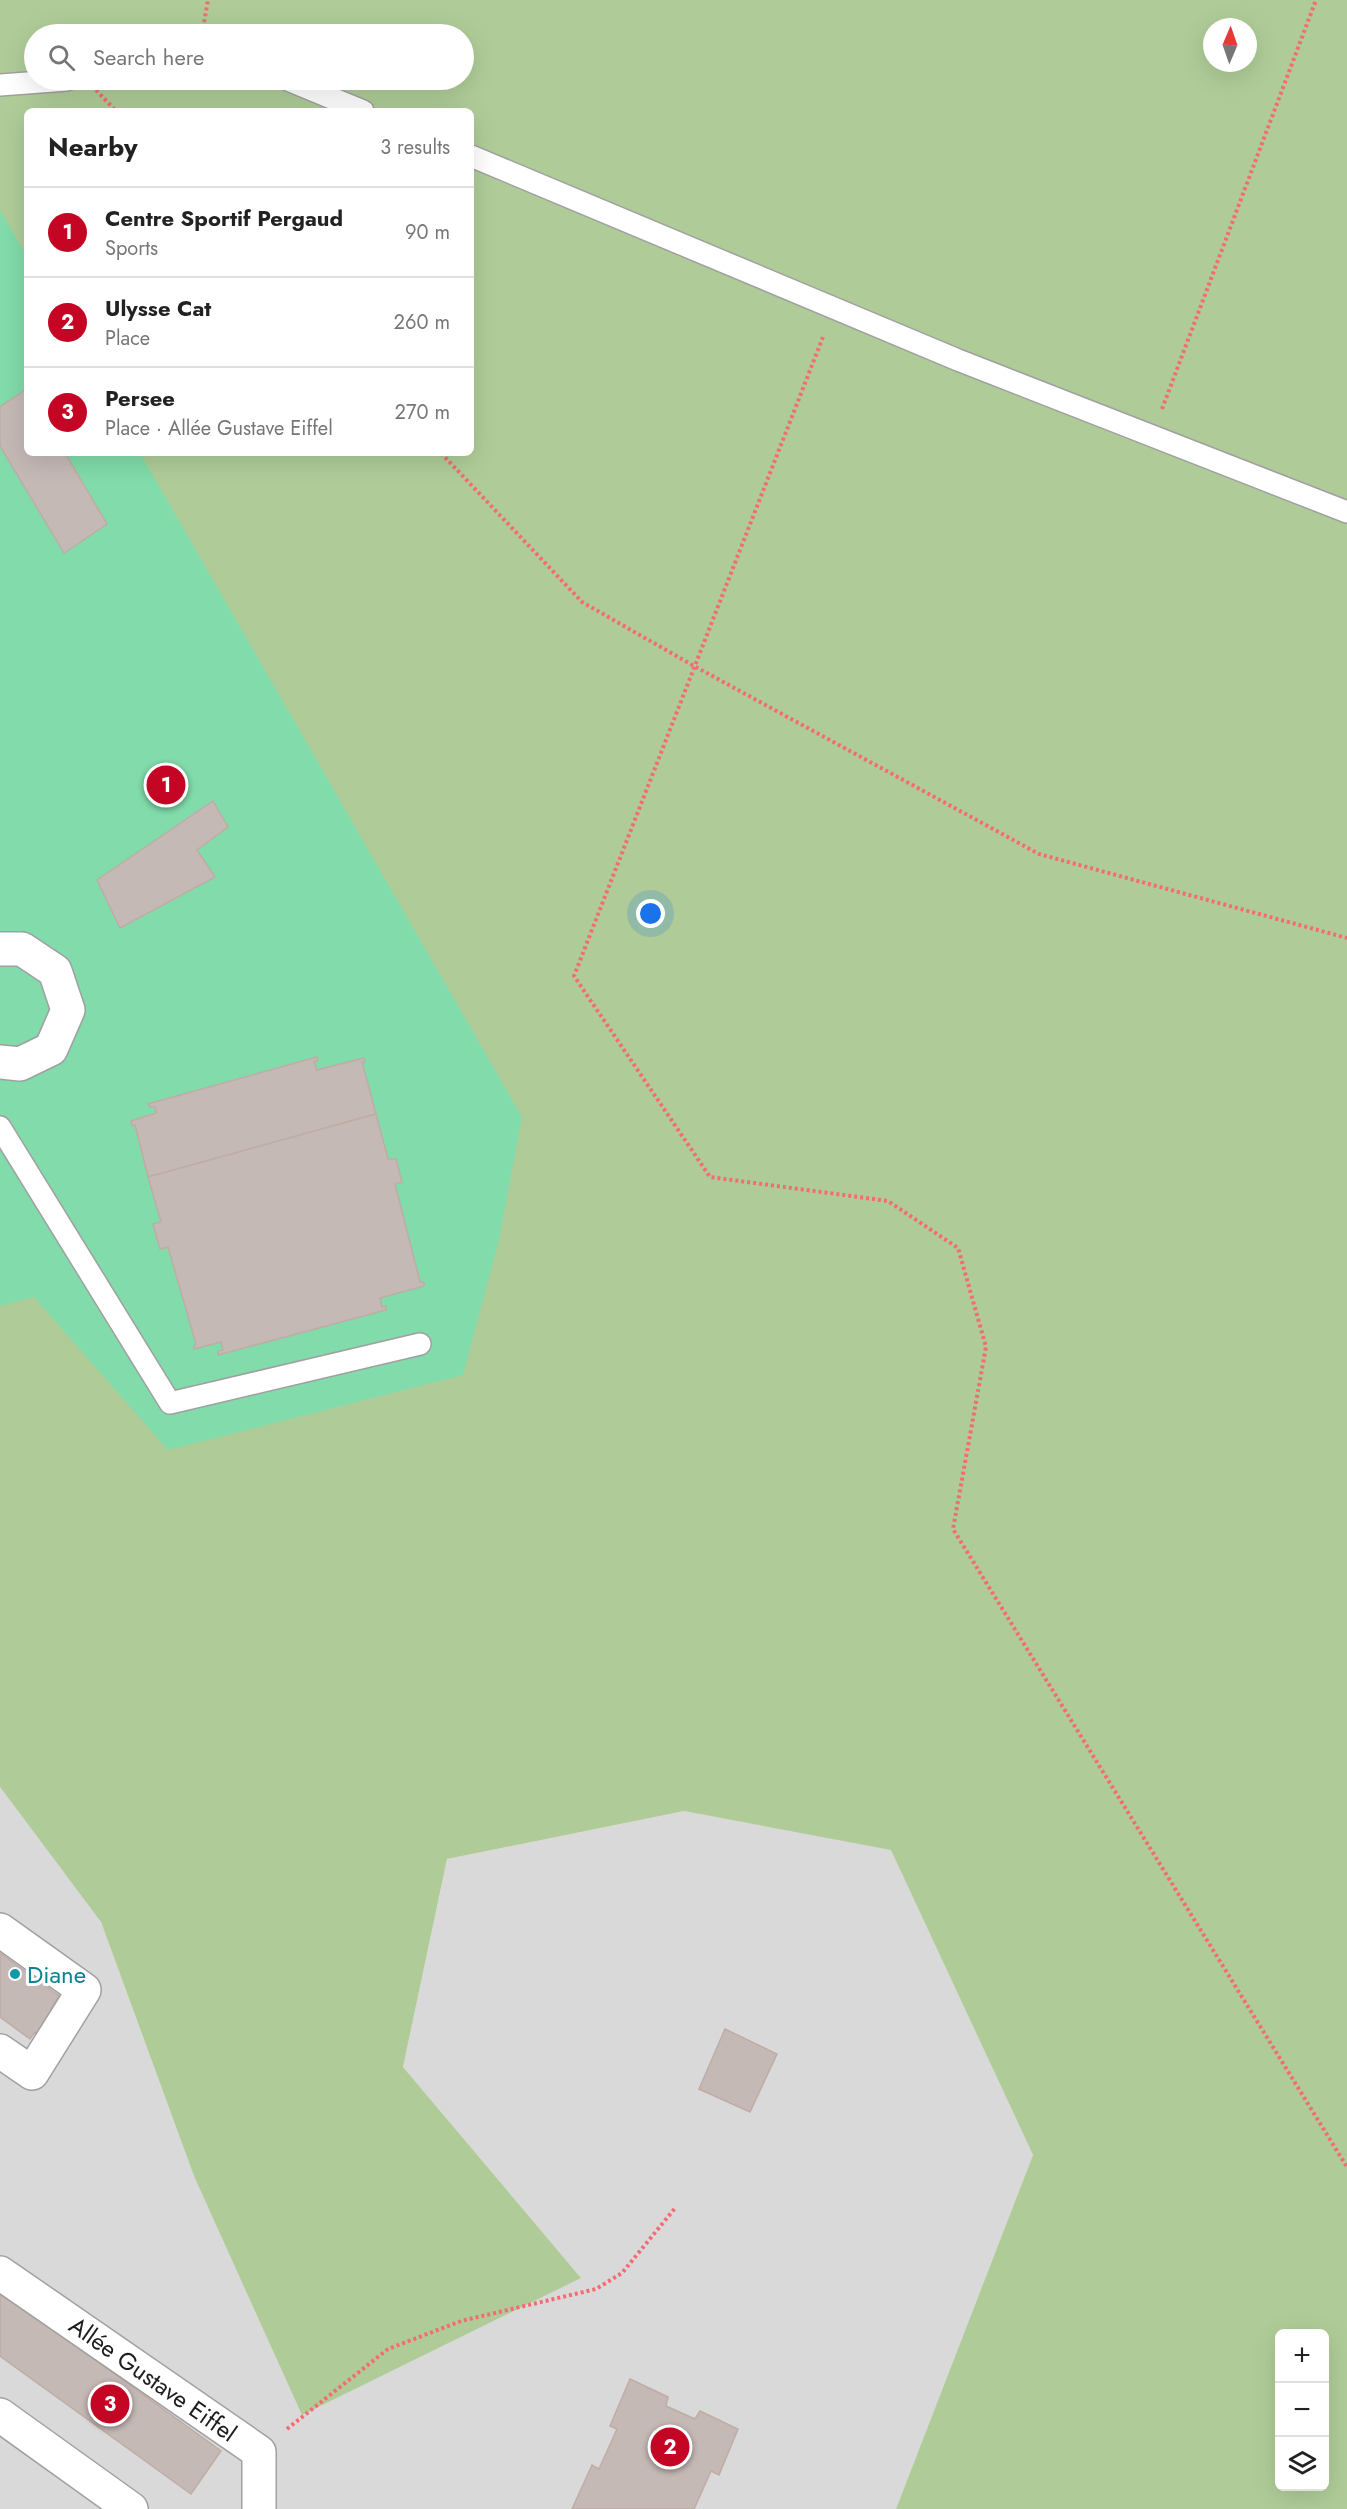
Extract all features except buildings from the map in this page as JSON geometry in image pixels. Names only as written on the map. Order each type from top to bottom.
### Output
[{"type":"street","points":[[0,950],[22,949],[55,971],[68,1011],[51,1049],[20,1064],[0,1062]]},
{"type":"street","points":[[0,1930],[84,1990],[32,2073],[0,2051]]},
{"type":"street","name":"Allée Gustave Eiffel","points":[[0,2273],[259,2452],[259,2509]]},
{"type":"street","points":[[1,2420],[131,2509]]},
{"type":"lane","points":[[0,86],[24,84]]},
{"type":"lane","points":[[312,90],[356,108]]},
{"type":"lane","points":[[474,157],[834,308],[1347,512]]},
{"type":"lane","points":[[0,1127],[170,1403],[420,1344]]},
{"type":"path","points":[[204,24],[208,0]]},
{"type":"path","points":[[1152,436],[1316,0]]},
{"type":"path","points":[[97,90],[113,108]]},
{"type":"path","points":[[834,308],[574,976],[710,1177],[888,1201],[958,1248],[986,1347],[952,1529],[1347,2168]]},
{"type":"path","points":[[444,456],[582,602],[694,666],[1039,854],[1347,938]]},
{"type":"path","points":[[259,2452],[388,2349],[461,2321],[596,2289],[622,2273],[676,2207]]},
{"type":"shaded area","points":[[0,1787],[101,1922],[194,2176],[581,2278],[403,2067],[447,1859],[684,1811],[891,1849],[1033,2155],[896,2509],[0,2509]]},
{"type":"green space","points":[[0,0],[1347,0],[1347,2509],[896,2509],[1033,2155],[891,1850],[684,1811],[447,1859],[403,2067],[581,2278],[302,2415],[194,2176],[101,1922],[0,1787]]},
{"type":"green space","points":[[0,210],[24,252],[24,456],[142,456],[522,1117],[499,1240],[463,1375],[168,1450],[34,1297],[0,1306]]},
{"type":"place","name":"Centre Sportif Pergaud","points":[[166,785]]},
{"type":"place","name":"Diane","points":[[15,1974]]},
{"type":"place","name":"Persee","points":[[110,2404]]},
{"type":"place","name":"Ulysse Cat","points":[[670,2447]]}]
